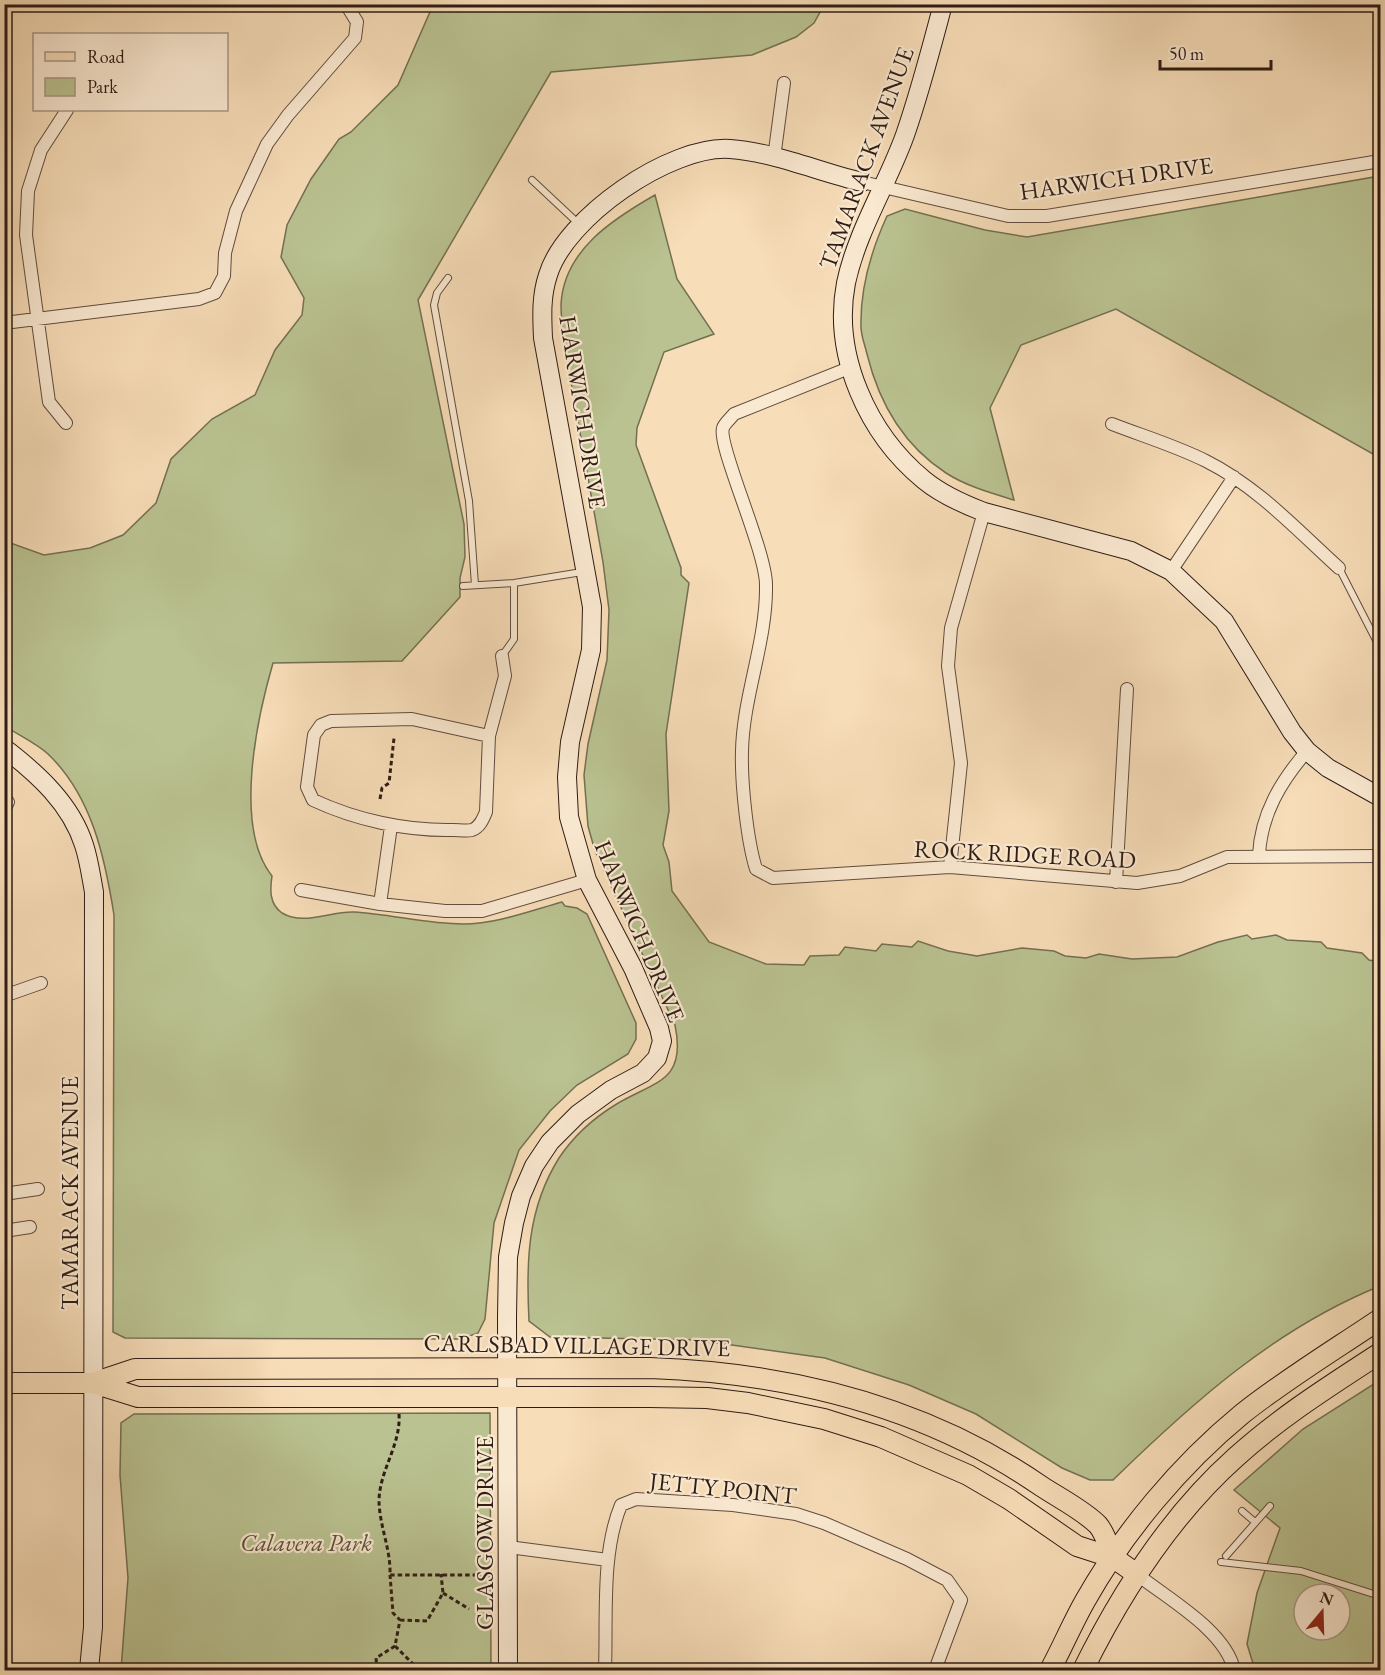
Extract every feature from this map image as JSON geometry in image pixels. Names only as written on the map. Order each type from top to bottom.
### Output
[{"type":"main road","name":"TAMARACK AVENUE","points":[[943,4],[921,88],[883,188],[857,244],[846,284],[843,336],[849,368],[864,404],[900,458],[925,482],[961,503],[984,512],[1131,551],[1171,571],[1224,621],[1292,732],[1307,751],[1328,768],[1380,797]]},
{"type":"main road","name":"HARWICH DRIVE","points":[[508,1367],[508,1257],[521,1196],[534,1166],[550,1142],[578,1114],[611,1090],[643,1073],[657,1058],[662,1041],[659,1028],[633,968],[587,880],[569,817],[567,777],[570,742],[591,650],[592,607],[543,338],[541,303],[548,273],[564,243],[592,212],[666,163],[696,152],[729,149],[774,158],[862,182]]},
{"type":"main road","name":"TAMARACK AVENUE","points":[[4,748],[40,776],[74,821],[84,846],[94,892],[93,1627],[89,1671]]},
{"type":"main road","points":[[1050,1671],[1085,1601],[1114,1558],[1148,1510],[1213,1440],[1241,1415],[1299,1372],[1380,1319]]},
{"type":"main road","points":[[1083,1671],[1110,1615],[1184,1511],[1235,1458],[1296,1408],[1380,1353]]},
{"type":"main road","name":"CARLSBAD VILLAGE DRIVE","points":[[93,1383],[135,1369],[508,1367],[712,1370],[753,1375],[831,1391],[891,1409],[981,1450],[1024,1474],[1099,1526],[1114,1558]]},
{"type":"main road","name":"GLASGOW DRIVE","points":[[508,1367],[508,1671]]},
{"type":"main road","name":"CARLSBAD VILLAGE DRIVE","points":[[4,1383],[93,1383],[138,1397],[707,1398],[824,1419],[881,1437],[968,1475],[1009,1499],[1077,1546],[1114,1558],[1138,1575]]},
{"type":"street","points":[[4,323],[199,300],[215,293],[224,276],[225,253],[236,211],[267,144],[288,115],[355,39],[357,22],[346,4]]},
{"type":"street","points":[[774,158],[784,83]]},
{"type":"street","points":[[66,111],[42,150],[28,191],[27,235],[49,402],[66,423]]},
{"type":"street","name":"HARWICH DRIVE","points":[[862,182],[1008,216],[1047,216],[1380,161]]},
{"type":"street","name":"ROCK RIDGE ROAD","points":[[849,368],[734,414],[723,428],[722,444],[731,463],[761,551],[766,584],[742,751],[750,851],[756,869],[773,878],[950,867],[1137,884],[1180,876],[1227,857],[1380,856]]},
{"type":"street","points":[[1112,424],[1206,461],[1234,477],[1255,491],[1340,568]]},
{"type":"street","points":[[1171,571],[1234,477]]},
{"type":"street","points":[[950,867],[961,763],[948,666],[951,628],[984,512]]},
{"type":"street","points":[[489,736],[412,719],[331,720],[321,725],[314,735],[307,787],[313,800],[391,826],[426,830],[473,830],[482,823],[486,812],[489,736],[505,676],[502,656]]},
{"type":"street","points":[[1116,882],[1127,689]]},
{"type":"street","points":[[1259,855],[1260,837],[1273,797],[1307,751]]},
{"type":"street","points":[[380,904],[391,826]]},
{"type":"street","points":[[301,890],[380,904],[445,911],[482,911],[587,880]]},
{"type":"street","points":[[4,996],[41,983]]},
{"type":"street","points":[[4,1194],[38,1189]]},
{"type":"street","points":[[4,1231],[30,1227]]},
{"type":"street","name":"JETTY POINT","points":[[605,1671],[608,1560],[615,1520],[621,1505],[636,1499],[733,1504],[795,1514],[824,1523],[907,1559],[947,1580],[962,1600],[935,1671]]},
{"type":"street","points":[[508,1546],[608,1560]]},
{"type":"street","points":[[1138,1575],[1215,1636],[1226,1649],[1234,1671]]},
{"type":"lane","points":[[532,180],[580,225]]},
{"type":"lane","points":[[448,278],[437,293],[434,305],[467,489],[475,585]]},
{"type":"lane","points":[[1340,568],[1380,648]]},
{"type":"lane","points":[[463,586],[514,583],[586,572]]},
{"type":"lane","points":[[502,656],[514,639],[514,583]]},
{"type":"lane","points":[[1226,1556],[1270,1506]]},
{"type":"lane","points":[[1242,1511],[1255,1522]]},
{"type":"lane","points":[[1221,1562],[1301,1571],[1380,1596]]},
{"type":"path","points":[[380,799],[382,788],[389,783],[394,738]]},
{"type":"path","points":[[399,1412],[398,1440],[386,1469],[379,1503],[391,1555],[393,1613],[400,1620],[427,1621],[443,1593],[441,1574]]},
{"type":"path","points":[[390,1575],[493,1575]]},
{"type":"path","points":[[443,1593],[469,1608]]},
{"type":"path","points":[[377,1671],[375,1658],[395,1646],[400,1620]]},
{"type":"path","points":[[395,1646],[419,1671]]},
{"type":"green space","points":[[433,5],[824,5],[814,23],[796,37],[752,55],[551,72],[418,300],[464,524],[465,557],[460,578],[460,597],[402,661],[273,663],[255,742],[251,802],[253,830],[260,855],[272,876],[271,896],[282,913],[290,917],[308,918],[354,912],[463,924],[500,919],[562,902],[565,906],[577,908],[587,914],[636,1023],[636,1039],[628,1054],[577,1085],[550,1111],[519,1150],[494,1223],[485,1319],[478,1333],[461,1339],[125,1338],[113,1332],[114,915],[101,850],[86,808],[76,789],[48,754],[5,726],[5,541],[44,555],[90,548],[123,535],[156,503],[171,459],[212,419],[255,395],[275,350],[302,315],[304,298],[281,257],[287,225],[311,179],[339,139],[351,132],[398,85]]},
{"type":"green space","points":[[1380,176],[1380,458],[1116,309],[1021,345],[990,408],[1014,500],[962,482],[931,462],[905,436],[878,389],[862,337],[861,312],[868,270],[887,216],[905,209],[985,230],[1027,237]]},
{"type":"green space","points":[[655,195],[677,279],[714,334],[664,352],[637,428],[636,445],[681,568],[681,575],[689,583],[666,734],[669,811],[663,845],[669,862],[672,891],[709,942],[766,964],[804,965],[810,956],[839,955],[845,947],[876,951],[882,944],[912,947],[918,941],[948,951],[977,956],[1022,948],[1054,951],[1065,956],[1086,958],[1099,954],[1132,959],[1177,957],[1218,942],[1247,935],[1252,939],[1276,935],[1287,940],[1321,942],[1327,948],[1362,953],[1369,960],[1380,962],[1380,1286],[1342,1303],[1271,1345],[1205,1395],[1113,1480],[1090,1480],[1062,1468],[976,1414],[909,1385],[825,1358],[696,1340],[550,1337],[529,1321],[528,1278],[531,1237],[540,1197],[548,1177],[559,1158],[584,1128],[615,1105],[664,1078],[672,1069],[676,1059],[675,1025],[595,851],[588,826],[584,775],[588,744],[607,660],[609,610],[603,562],[563,337],[561,308],[564,285],[581,252],[608,226]]},
{"type":"green space","points":[[1380,1380],[1380,1670],[1255,1670],[1247,1644],[1257,1593],[1280,1528],[1234,1490],[1303,1429]]},
{"type":"green space","name":"Calavera Park","points":[[490,1413],[491,1670],[121,1670],[128,1578],[120,1475],[121,1423],[134,1414]]}]
